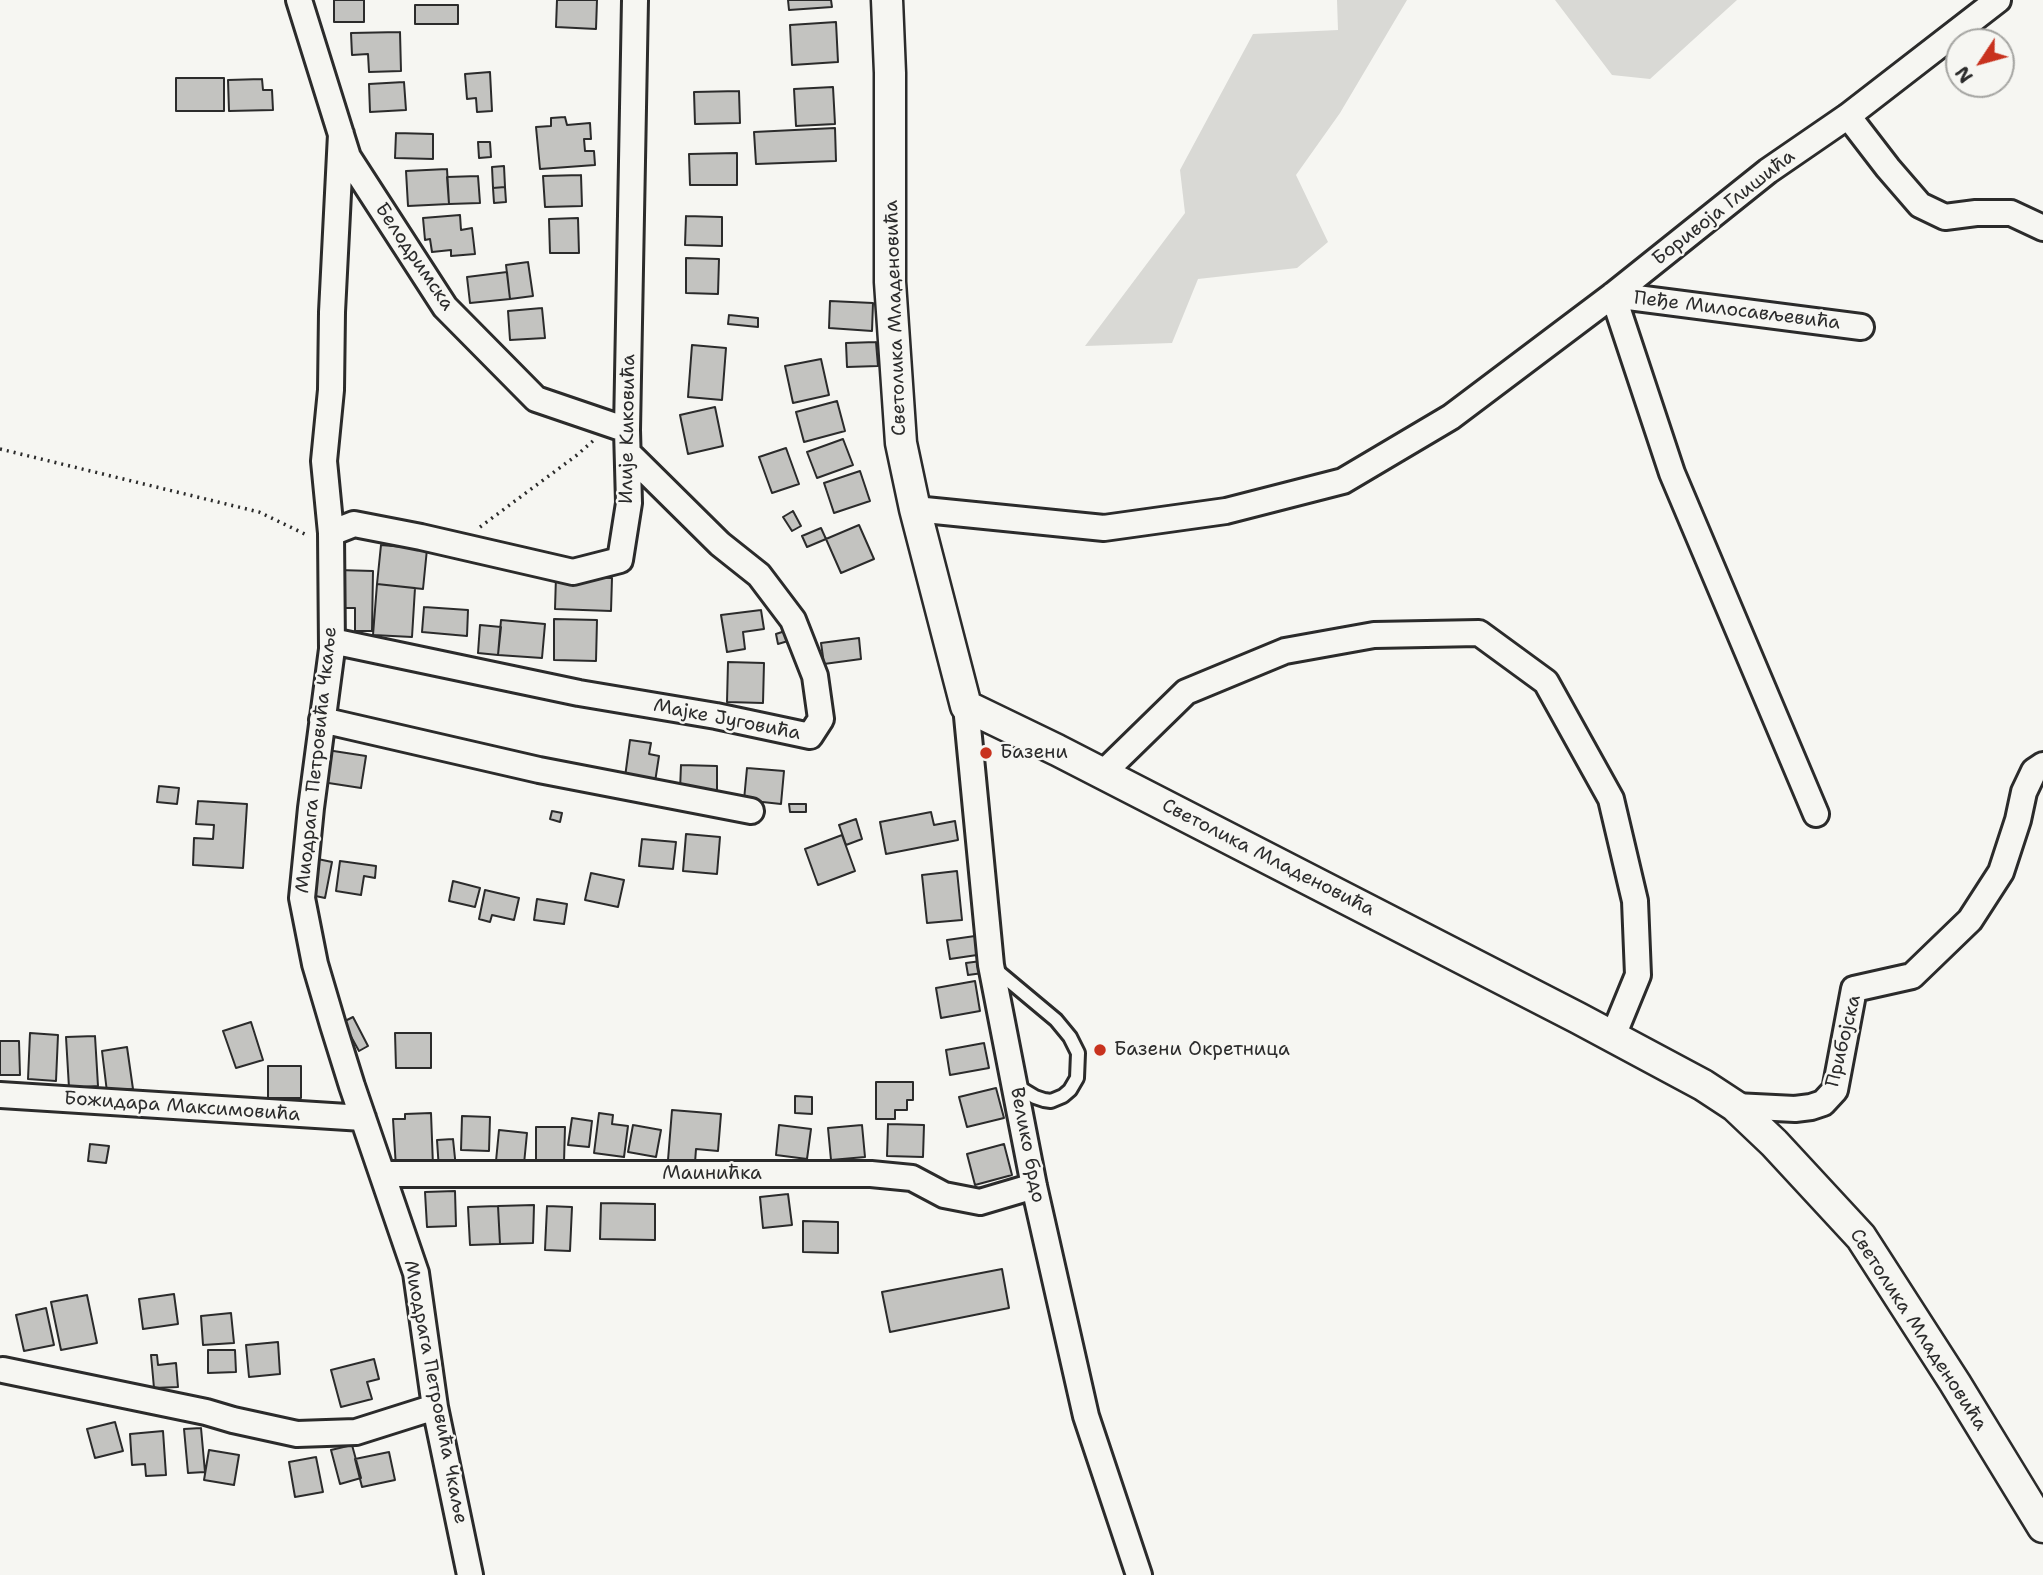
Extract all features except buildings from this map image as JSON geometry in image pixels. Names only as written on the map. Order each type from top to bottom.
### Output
[{"type":"street","name":"Белодримска","points":[[299,0],[348,157],[444,307],[536,398],[622,436]]},
{"type":"street","name":"Илије Киковића","points":[[323,536],[354,524],[573,572],[620,559],[629,503],[622,436],[635,0]]},
{"type":"street","name":"Светолика Младеновића","points":[[887,0],[890,72],[890,282],[901,443],[915,509],[966,706],[1103,773],[1613,1036],[1703,1085],[1735,1106],[1774,1143],[1861,1237],[1948,1371],[2043,1527]]},
{"type":"street","name":"Боривоја Глишића","points":[[915,509],[1104,528],[1226,511],[1343,481],[1451,417],[1613,295],[1768,171],[1848,116],[1998,0]]},
{"type":"street","points":[[1848,116],[1920,205],[1945,218],[1976,213],[2011,213],[2043,228]]},
{"type":"street","name":"Миодрага Петровића Чкаље","points":[[341,134],[331,390],[324,461],[323,536],[332,641],[302,898],[315,964],[363,1118],[416,1273],[435,1407],[470,1575]]},
{"type":"street","points":[[1613,295],[1672,473],[1816,814]]},
{"type":"street","name":"Пеђе Милосављевића","points":[[1613,295],[1861,327]]},
{"type":"street","name":"Мајке Југовића","points":[[332,641],[579,693],[716,716],[810,736],[821,719],[815,676],[793,620],[759,575],[720,544],[622,436]]},
{"type":"street","points":[[1103,773],[1186,692],[1285,652],[1374,635],[1479,633],[1546,682],[1611,799],[1635,901],[1637,975],[1613,1036]]},
{"type":"street","name":"Велико брдо","points":[[966,706],[991,965],[1034,1186],[1086,1416],[1139,1575]]},
{"type":"street","points":[[322,720],[539,770],[751,811]]},
{"type":"street","name":"Прибојска","points":[[1735,1106],[1795,1109],[1811,1107],[1823,1102],[1835,1090],[1854,989],[1912,976],[1970,920],[2001,872],[2024,792],[2034,771],[2043,765]]},
{"type":"street","name":"Божидара Максимовића","points":[[0,1095],[363,1118]]},
{"type":"street","name":"Маинићка","points":[[383,1174],[871,1174],[912,1178],[944,1195],[980,1202],[1034,1186]]},
{"type":"street","points":[[3,1370],[206,1412],[297,1434],[356,1432],[435,1407]]},
{"type":"lane","points":[[991,965],[1056,1020],[1070,1037],[1078,1053],[1077,1077],[1063,1096],[1051,1101],[1044,1100],[1015,1085]]},
{"type":"path","points":[[456,545],[577,455],[622,436]]},
{"type":"path","points":[[0,449],[259,512],[323,536]]},
{"type":"shaded area","points":[[1337,0],[1407,0],[1340,113],[1296,175],[1328,242],[1297,268],[1198,279],[1172,343],[1085,346],[1185,213],[1180,170],[1253,34],[1338,30]]},
{"type":"shaded area","points":[[1555,0],[1737,0],[1650,79],[1612,75]]},
{"type":"place","name":"Базени","points":[[986,753]]},
{"type":"place","name":"Базени Окретница","points":[[1100,1050]]}]
